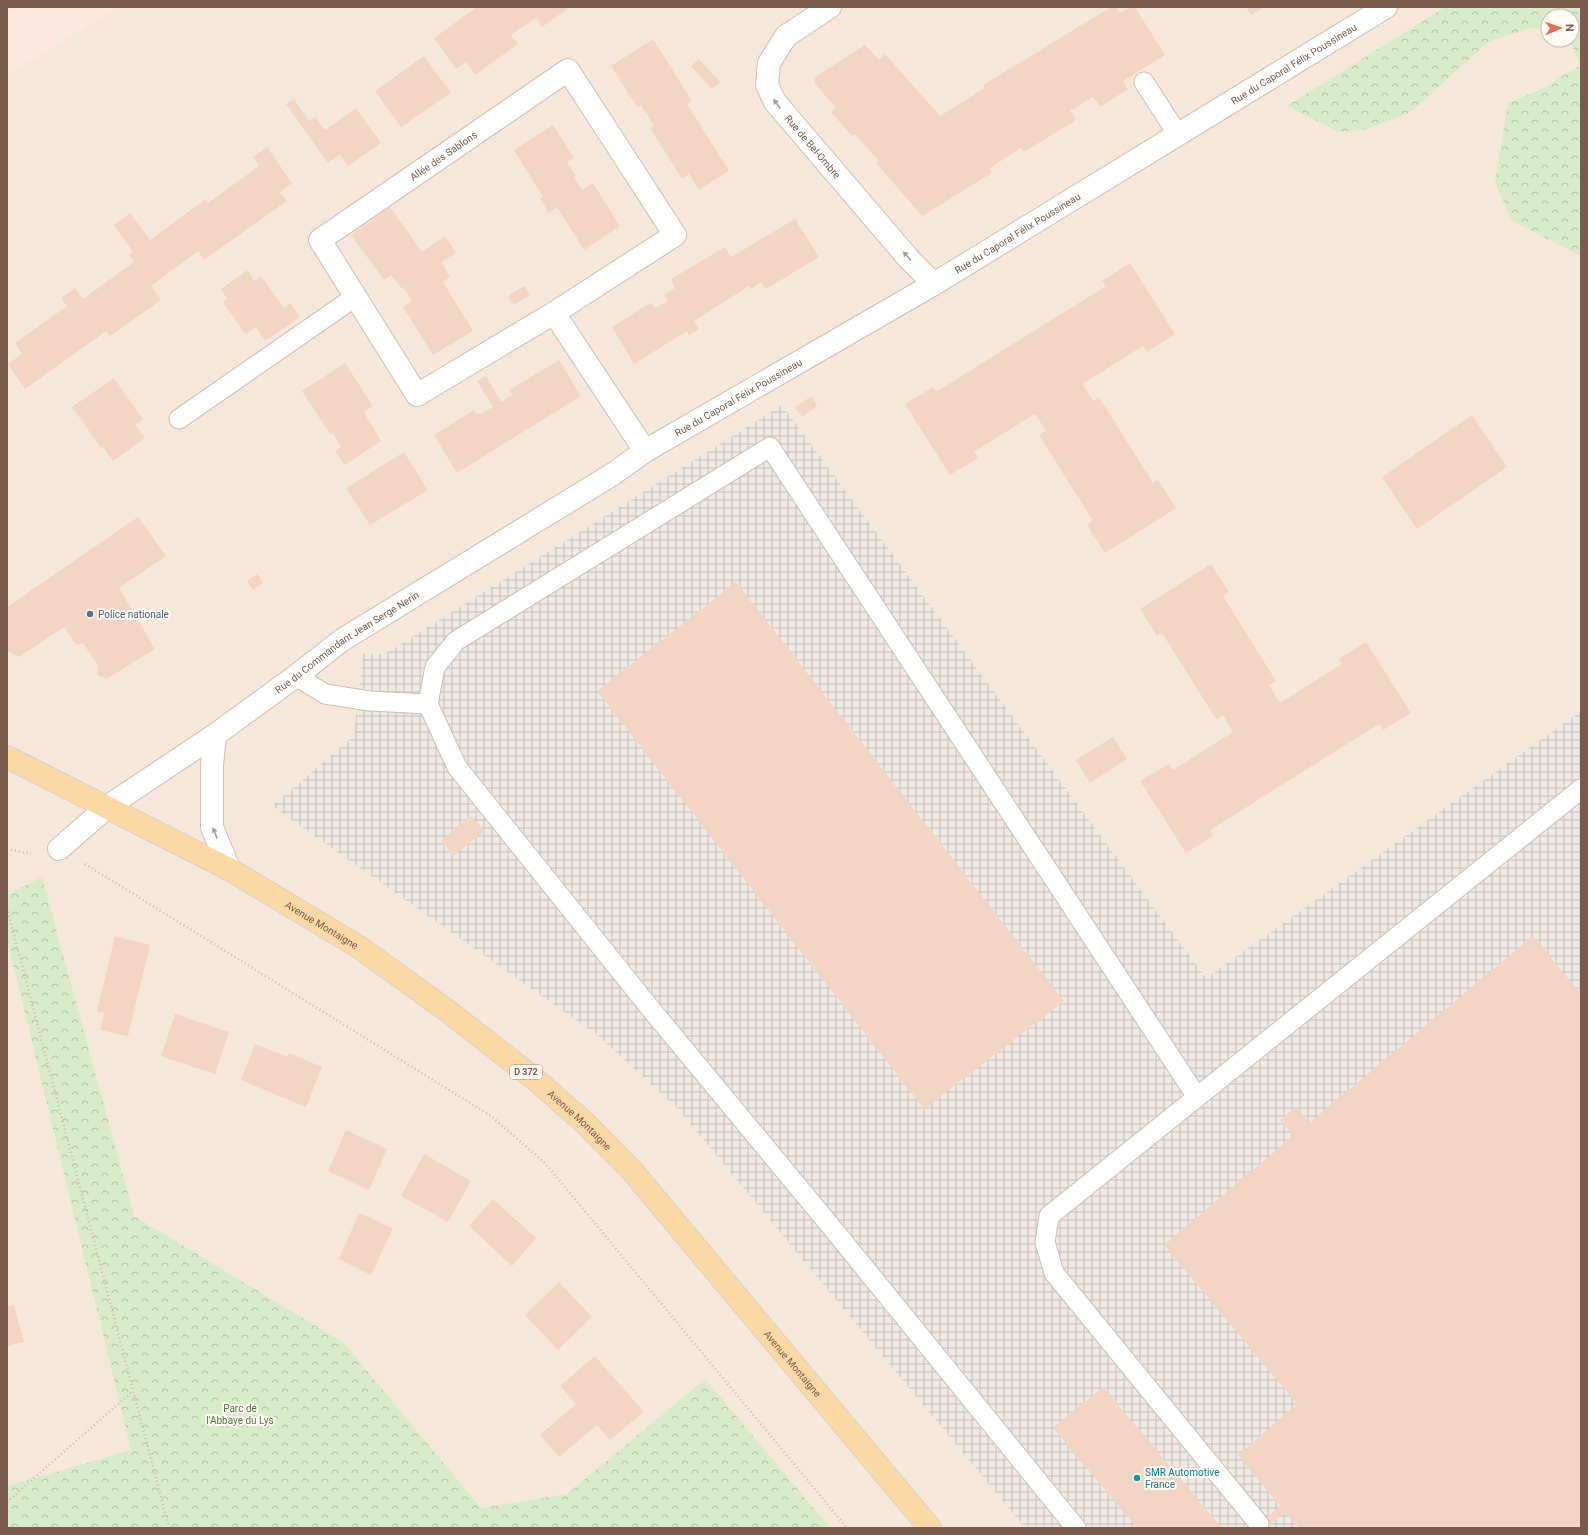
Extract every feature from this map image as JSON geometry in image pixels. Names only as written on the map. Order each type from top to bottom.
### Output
[{"type":"main road","name":"Avenue Montaigne","points":[[7,757],[229,869],[358,947],[449,1012],[535,1079],[586,1124],[633,1172],[930,1528]]},
{"type":"street","name":"Rue de Bel-Ombre","points":[[830,7],[786,36],[769,63],[767,85],[775,102],[909,259],[934,284]]},
{"type":"street","name":"Rue du Caporal Félix Poussineau","points":[[645,451],[934,284],[1386,7]]},
{"type":"street","name":"Allée des Sablons","points":[[568,70],[675,235],[554,313],[417,395],[320,240],[568,70]]},
{"type":"street","points":[[554,313],[645,451]]},
{"type":"street","name":"Rue du Commandant Jean Serge Nerin","points":[[59,849],[107,807],[215,735],[296,676],[342,640],[606,478],[645,451]]},
{"type":"street","points":[[215,735],[212,765],[212,827],[229,869]]},
{"type":"lane","points":[[1144,82],[1178,135]]},
{"type":"lane","points":[[179,419],[355,298]]},
{"type":"lane","points":[[1076,1528],[833,1229],[650,1008],[457,767],[428,704],[435,667],[456,642],[770,447],[1197,1097]]},
{"type":"lane","points":[[296,676],[325,694],[370,701],[428,704]]},
{"type":"lane","points":[[1259,1524],[1054,1273],[1045,1242],[1049,1216],[1581,789]]},
{"type":"path","points":[[7,849],[33,854],[59,849],[491,1116],[545,1163],[847,1528]]},
{"type":"path","points":[[7,908],[169,1528]]},
{"type":"path","points":[[7,1502],[133,1391]]},
{"type":"shaded area","points":[[7,7],[118,7],[7,74]]},
{"type":"shaded area","points":[[118,7],[1581,7],[1581,711],[1206,978],[782,405],[385,654],[363,653],[354,736],[272,806],[597,1035],[677,1108],[1025,1528],[7,1528],[7,74]]},
{"type":"shaded area","name":"SMR Automotive France","points":[[782,405],[1206,978],[1581,711],[1581,1528],[1025,1528],[677,1108],[597,1035],[272,806],[354,736],[363,653],[385,654]]},
{"type":"green space","points":[[1445,7],[1581,7],[1581,256],[1512,221],[1495,183],[1508,103],[1542,89],[1580,65],[1573,48],[1580,48],[1580,8],[1540,8],[1540,29],[1531,28],[1488,42],[1411,112],[1368,129],[1339,132],[1287,106]]},
{"type":"green space","name":"Parc de l'Abbaye du Lys","points":[[42,877],[134,1216],[344,1343],[481,1508],[567,1494],[705,1379],[830,1528],[7,1528],[7,1486],[131,1450],[7,939],[7,895]]},
{"type":"building","points":[[477,7],[570,7],[542,27],[536,18],[511,35],[518,44],[475,75],[466,62],[456,69],[434,38]]},
{"type":"building","points":[[1111,7],[1116,7],[1120,13],[1131,7],[1135,7],[1165,55],[1123,81],[1128,89],[1100,107],[1093,97],[1070,111],[1076,120],[1024,152],[1021,148],[990,168],[992,173],[922,216],[876,163],[879,161],[855,134],[852,136],[831,112],[836,108],[815,84],[815,77],[865,45],[879,60],[885,54],[940,116],[985,88],[983,85]]},
{"type":"building","points":[[1246,7],[1264,7],[1251,15]]},
{"type":"building","points":[[653,39],[692,101],[687,104],[729,171],[699,190],[689,174],[682,179],[650,128],[654,126],[641,105],[637,107],[611,66]]},
{"type":"building","points":[[424,56],[451,93],[401,127],[375,91]]},
{"type":"building","points":[[699,59],[720,82],[712,89],[691,66]]},
{"type":"building","points":[[294,99],[309,121],[315,117],[325,130],[356,108],[381,143],[348,166],[340,154],[328,163],[286,104]]},
{"type":"building","points":[[553,125],[574,158],[567,162],[576,176],[574,177],[582,190],[593,183],[620,226],[584,250],[557,207],[549,213],[540,199],[543,197],[514,150]]},
{"type":"building","points":[[267,147],[292,183],[280,192],[287,201],[204,260],[198,251],[151,286],[161,300],[110,336],[106,331],[25,389],[8,364],[22,354],[15,343],[67,306],[61,298],[75,288],[83,299],[134,262],[129,255],[133,252],[114,225],[130,213],[150,240],[206,199],[208,203],[259,166],[253,157]]},
{"type":"building","points":[[390,207],[422,252],[445,236],[456,253],[441,262],[450,277],[443,282],[473,331],[433,355],[403,307],[412,301],[403,287],[401,288],[391,275],[384,280],[351,235]]},
{"type":"building","points":[[795,219],[819,257],[766,289],[761,282],[751,289],[749,286],[694,321],[699,329],[689,335],[687,331],[634,364],[612,327],[651,303],[655,308],[668,301],[664,295],[675,288],[671,279],[725,247],[731,257]]},
{"type":"building","points":[[1130,263],[1175,334],[1147,352],[1143,346],[1082,384],[1093,401],[1099,397],[1153,483],[1158,480],[1176,508],[1105,553],[1087,525],[1093,521],[1039,435],[1046,431],[1035,414],[974,452],[978,458],[950,475],[905,404],[933,387],[936,392],[1106,286],[1102,281]]},
{"type":"building","points":[[248,270],[254,281],[261,276],[284,308],[290,303],[300,317],[265,341],[256,327],[245,334],[223,302],[227,299],[221,289]]},
{"type":"building","points":[[524,286],[530,295],[514,305],[508,296]]},
{"type":"building","points":[[559,360],[581,396],[457,473],[434,435],[474,410],[476,414],[480,414],[493,407],[477,381],[486,376],[501,402],[513,395],[509,390]]},
{"type":"building","points":[[345,363],[373,406],[364,412],[381,441],[345,465],[335,451],[341,447],[332,432],[330,434],[302,391]]},
{"type":"building","points":[[114,378],[143,419],[135,425],[145,438],[113,461],[103,447],[101,448],[72,407]]},
{"type":"building","points":[[812,396],[817,406],[802,417],[795,407]]},
{"type":"building","points":[[1472,415],[1507,467],[1417,529],[1382,477]]},
{"type":"building","points":[[404,452],[428,490],[370,525],[346,488]]},
{"type":"building","points":[[138,517],[166,556],[119,588],[155,649],[107,679],[98,675],[98,666],[83,643],[78,645],[74,642],[64,627],[19,657],[7,651],[7,607]]},
{"type":"building","points":[[1211,564],[1229,592],[1223,596],[1276,681],[1269,685],[1280,703],[1342,664],[1339,659],[1366,642],[1411,713],[1383,730],[1379,724],[1210,830],[1213,836],[1186,853],[1140,781],[1169,764],[1173,770],[1233,732],[1223,715],[1216,719],[1162,633],[1157,636],[1140,609]]},
{"type":"building","points":[[257,574],[263,583],[253,590],[247,581]]},
{"type":"building","points":[[736,582],[1064,1001],[924,1109],[597,691]]},
{"type":"building","points":[[1113,737],[1127,759],[1090,783],[1076,760]]},
{"type":"building","points":[[471,816],[485,831],[453,856],[441,841]]},
{"type":"building","points":[[115,936],[150,945],[128,1036],[100,1030],[104,1013],[97,1011]]},
{"type":"building","points":[[1533,936],[1581,994],[1581,1528],[1299,1528],[1285,1512],[1266,1528],[1254,1528],[1280,1506],[1238,1455],[1297,1404],[1164,1245],[1293,1136],[1280,1120],[1296,1107],[1309,1123]]},
{"type":"building","points":[[175,1014],[229,1032],[215,1074],[161,1056]]},
{"type":"building","points":[[255,1044],[287,1057],[289,1053],[322,1067],[306,1107],[241,1080]]},
{"type":"building","points":[[346,1130],[387,1149],[369,1190],[328,1171]]},
{"type":"building","points":[[424,1154],[471,1181],[448,1222],[401,1196]]},
{"type":"building","points":[[493,1199],[536,1238],[512,1266],[469,1226]]},
{"type":"building","points":[[359,1213],[393,1228],[371,1275],[339,1259]]},
{"type":"building","points":[[559,1282],[592,1317],[558,1350],[525,1315]]},
{"type":"building","points":[[14,1305],[24,1342],[7,1346],[7,1307]]},
{"type":"building","points":[[595,1356],[644,1412],[610,1440],[597,1425],[559,1457],[540,1435],[576,1404],[560,1386]]},
{"type":"building","name":"SMR Automotive France","points":[[1103,1387],[1222,1528],[1137,1528],[1053,1428]]},
{"type":"place","name":"Police nationale","points":[[90,614]]},
{"type":"place","name":"SMR Automotive France","points":[[1137,1478]]}]
